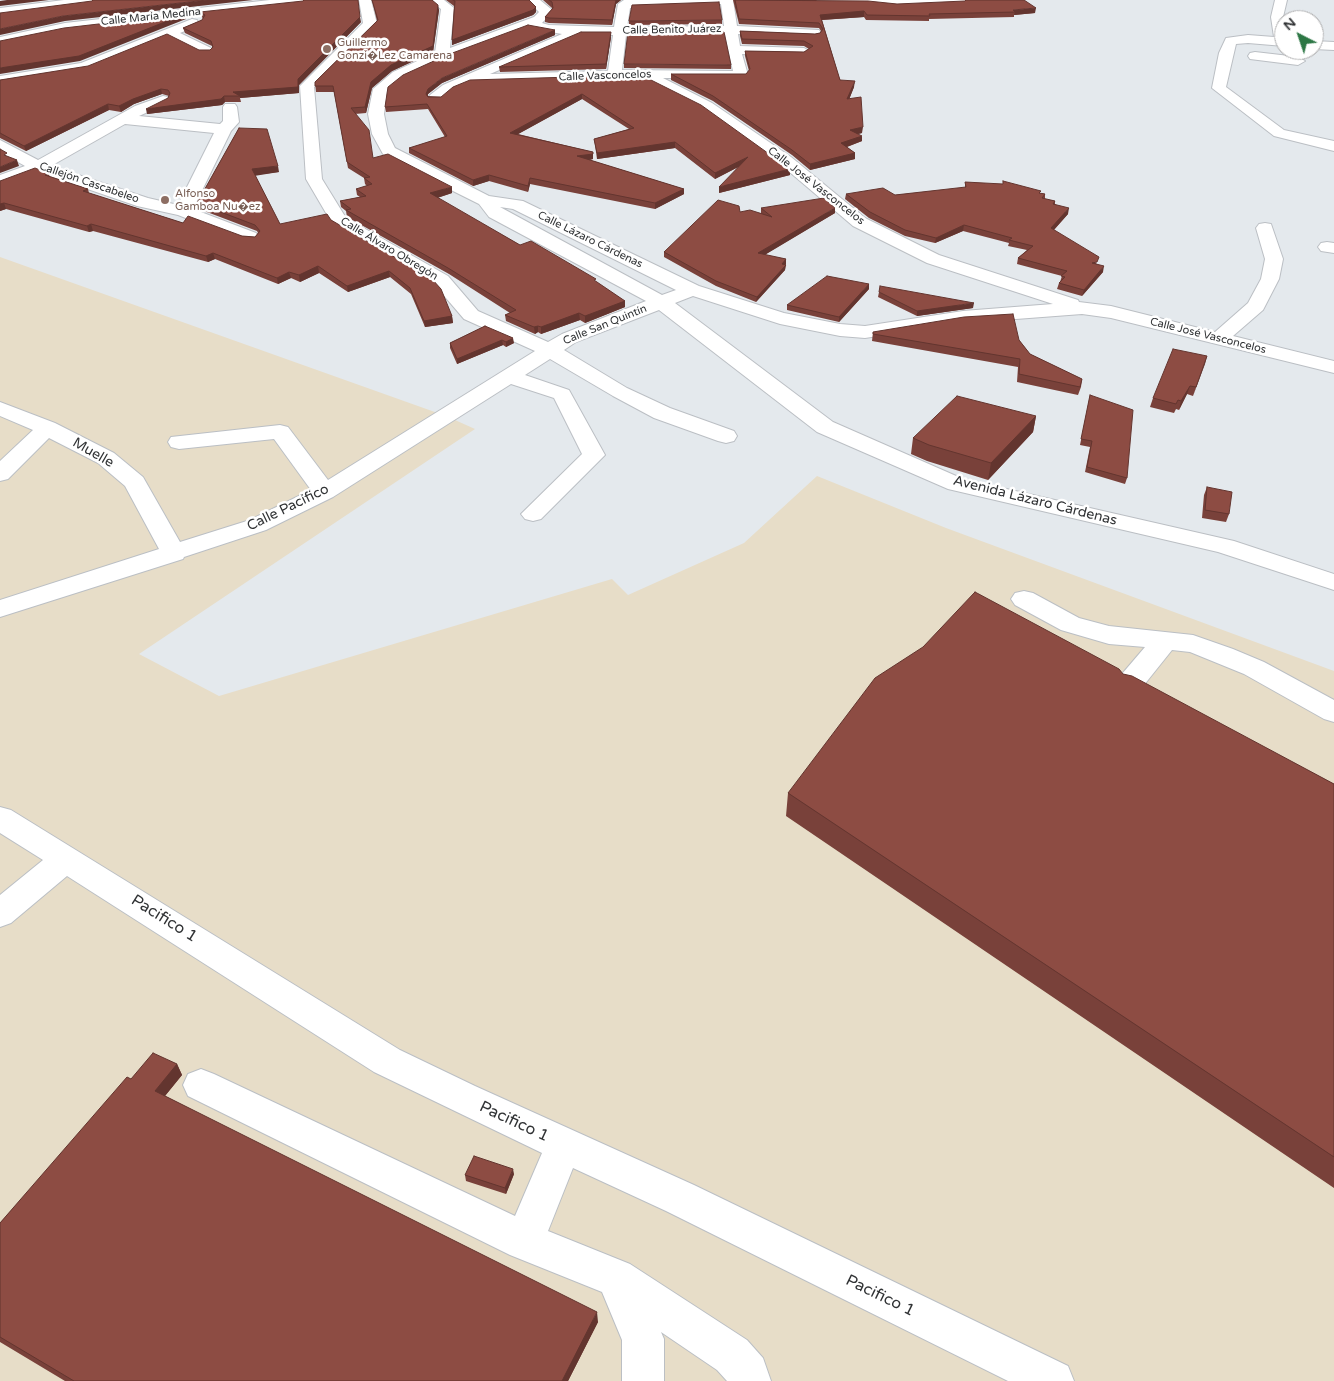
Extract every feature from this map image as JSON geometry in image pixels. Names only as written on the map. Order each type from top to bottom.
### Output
[{"type":"street","points":[[0,12],[94,0]]},
{"type":"street","name":"Calle María Medina","points":[[0,41],[65,27],[226,9],[270,2],[304,0]]},
{"type":"street","name":"Calle Álvaro Obregón","points":[[365,0],[370,24],[307,86],[314,179],[339,221],[441,280],[471,315],[528,342],[549,349]]},
{"type":"street","points":[[435,0],[448,8],[442,55]]},
{"type":"street","points":[[530,24],[539,20],[546,12],[533,0]]},
{"type":"street","points":[[614,75],[625,3],[725,0],[732,30],[734,50],[804,52]]},
{"type":"street","points":[[817,0],[868,0],[896,3],[964,0]]},
{"type":"street","points":[[175,1],[280,16]]},
{"type":"street","points":[[0,80],[84,67],[226,9]]},
{"type":"street","name":"Calle Lázaro Cárdenas","points":[[530,24],[442,55],[398,75],[380,89],[376,114],[380,134],[390,151],[415,166],[485,200],[517,205],[692,290]]},
{"type":"street","name":"Calle Benito Juárez","points":[[530,24],[549,29],[581,32],[732,30],[814,33]]},
{"type":"street","points":[[170,32],[206,51]]},
{"type":"street","points":[[435,98],[448,88],[487,70],[581,32]]},
{"type":"street","points":[[1274,41],[1248,39],[1231,41],[1226,53],[1219,88],[1279,133],[1334,146]]},
{"type":"street","name":"Calle Vasconcelos","points":[[469,79],[643,74],[741,75],[734,50]]},
{"type":"street","points":[[1226,53],[1298,61]]},
{"type":"street","name":"Calle José Vasconcelos","points":[[643,74],[707,106],[785,160],[859,222],[933,259],[1082,308],[1112,312],[1334,367]]},
{"type":"street","points":[[0,181],[38,167],[140,109],[163,100]]},
{"type":"street","points":[[183,211],[224,129],[231,122],[230,107]]},
{"type":"street","points":[[122,119],[224,129]]},
{"type":"street","name":"Callejón Cascabeleo","points":[[0,145],[38,167],[143,202],[183,211],[250,236]]},
{"type":"street","name":"Calle Lázaro Cárdenas","points":[[485,200],[495,213],[572,252],[660,302]]},
{"type":"street","points":[[1219,338],[1256,306],[1270,279],[1274,258],[1265,228]]},
{"type":"street","points":[[660,302],[692,290]]},
{"type":"street","name":"Calle José Vasconcelos","points":[[692,290],[780,318],[840,330],[865,332],[963,317],[1082,308]]},
{"type":"street","name":"Calle San Quintín","points":[[549,349],[569,338],[660,302]]},
{"type":"street","name":"Avenida Lázaro Cárdenas","points":[[660,302],[825,427],[956,484],[1225,546],[1334,582]]},
{"type":"street","points":[[549,349],[620,392],[662,413],[726,436]]},
{"type":"street","name":"Calle Pacífico","points":[[0,609],[174,554],[258,525],[325,492],[549,349]]},
{"type":"street","points":[[507,376],[562,394],[594,455],[534,514]]},
{"type":"street","name":"Muelle","points":[[0,408],[47,428],[106,458],[135,482],[174,554]]},
{"type":"street","points":[[0,474],[47,428]]},
{"type":"street","points":[[179,442],[280,432],[325,492]]},
{"type":"street","points":[[214,456],[289,444]]},
{"type":"street","points":[[1024,598],[1070,624],[1109,635],[1192,644],[1224,654],[1254,668],[1334,712]]},
{"type":"street","points":[[1126,688],[1165,641]]},
{"type":"street","name":"Pacifico 1","points":[[0,818],[24,835],[66,859],[387,1061],[680,1198],[1053,1381]]},
{"type":"street","points":[[0,914],[66,859]]},
{"type":"street","points":[[201,1085],[524,1241],[616,1278],[732,1355],[748,1373],[750,1381]]},
{"type":"street","points":[[524,1241],[564,1145]]},
{"type":"street","points":[[616,1278],[643,1339],[643,1381]]},
{"type":"shaded area","points":[[0,257],[446,416],[475,429],[139,654],[219,696],[612,579],[628,595],[744,543],[817,476],[946,528],[1334,671],[1334,1381],[0,1381]]},
{"type":"building","points":[[93,0],[207,0],[63,16],[0,29],[0,13]]},
{"type":"building","points":[[304,0],[358,0],[360,17],[298,79],[298,87],[233,92],[240,96],[224,96],[221,99],[146,109],[168,98],[170,93],[168,90],[161,89],[119,106],[108,104],[24,146],[0,133],[0,80],[88,66],[167,34],[199,50],[210,50],[213,47],[211,41],[183,28],[202,20],[205,15],[200,12]]},
{"type":"building","points":[[372,0],[432,0],[438,5],[433,46],[391,65],[371,82],[365,107],[351,108],[369,130],[373,158],[388,154],[452,187],[430,193],[520,245],[531,241],[596,279],[594,280],[625,301],[585,316],[579,313],[541,327],[534,327],[505,315],[516,310],[448,268],[346,210],[351,209],[340,201],[366,196],[356,189],[372,184],[364,178],[370,177],[347,162],[333,86],[315,86],[315,82],[378,20]]},
{"type":"building","points":[[453,0],[529,0],[536,7],[533,10],[452,40],[455,1]]},
{"type":"building","points":[[549,0],[616,0],[612,20],[545,17],[553,8],[552,2]]},
{"type":"building","points":[[735,0],[868,1],[897,4],[966,0],[1024,0],[1036,8],[1013,10],[1015,12],[929,14],[930,16],[867,15],[864,11],[820,15],[840,80],[855,81],[847,99],[861,97],[863,127],[850,130],[862,136],[841,143],[855,153],[810,164],[713,96],[671,74],[746,74],[750,69],[745,51],[804,52],[813,46],[804,41],[742,39],[740,31],[815,34],[820,33],[823,29],[819,23],[739,19]]},
{"type":"building","points":[[719,2],[722,20],[629,21],[632,5]]},
{"type":"building","points":[[185,14],[79,56],[0,68],[0,41],[64,28]]},
{"type":"building","points":[[528,25],[555,30],[442,78],[428,89],[426,94],[428,97],[441,97],[453,87],[470,80],[641,75],[701,105],[790,169],[719,187],[748,157],[715,173],[675,142],[597,153],[594,139],[634,128],[582,94],[510,133],[593,152],[593,154],[577,156],[684,189],[655,203],[530,178],[528,186],[489,175],[473,180],[409,148],[447,136],[427,104],[385,107],[388,87],[403,75],[447,55]]},
{"type":"building","points":[[581,32],[611,32],[606,64],[499,67]]},
{"type":"building","points":[[628,32],[724,32],[731,65],[624,64]]},
{"type":"building","points":[[239,128],[267,129],[278,166],[252,169],[280,224],[327,214],[331,220],[432,279],[441,289],[452,316],[424,321],[410,288],[389,271],[347,286],[318,266],[299,275],[289,272],[277,278],[213,253],[206,256],[91,224],[87,226],[4,203],[0,204],[0,181],[35,168],[49,174],[45,175],[88,189],[83,191],[183,223],[188,216],[242,236],[255,237],[260,231],[255,225],[197,203]]},
{"type":"building","points":[[0,149],[7,153],[4,155],[17,160],[0,167]]},
{"type":"building","points":[[1003,181],[1041,191],[1039,193],[1045,194],[1042,198],[1055,201],[1053,204],[1069,208],[1051,228],[1099,257],[1097,262],[1092,263],[1104,266],[1084,290],[1059,283],[1065,277],[1061,276],[1067,271],[1018,258],[1033,246],[1009,240],[1012,238],[964,225],[936,238],[905,230],[870,212],[846,194],[883,188],[895,195],[966,187],[965,182],[1003,184]]},
{"type":"building","points":[[824,198],[835,208],[758,253],[786,259],[782,264],[786,265],[757,297],[716,281],[664,252],[718,200],[739,206],[740,212],[750,210],[772,217],[761,208]]},
{"type":"building","points":[[827,276],[869,284],[839,317],[787,305]]},
{"type":"building","points":[[880,286],[974,303],[917,311],[879,292]]},
{"type":"building","points":[[1013,314],[1019,340],[1030,354],[1082,379],[1080,387],[1019,374],[1020,359],[873,334],[873,332],[964,317]]},
{"type":"building","points":[[485,326],[513,338],[506,342],[502,340],[457,359],[450,343]]},
{"type":"building","points":[[1173,349],[1207,356],[1196,387],[1190,386],[1181,401],[1178,400],[1176,404],[1153,398]]},
{"type":"building","points":[[1090,395],[1133,410],[1127,478],[1087,467],[1092,441],[1081,439]]},
{"type":"building","points":[[957,396],[1036,416],[991,463],[929,445],[913,438]]},
{"type":"building","points":[[1207,487],[1232,492],[1229,514],[1205,510]]},
{"type":"building","points":[[975,592],[1119,669],[1123,674],[1132,676],[1334,784],[1334,1157],[788,793],[875,678],[923,647]]},
{"type":"building","points":[[153,1053],[177,1064],[155,1091],[597,1312],[562,1381],[74,1381],[0,1337],[0,1223],[127,1077],[131,1079]]},
{"type":"building","points":[[474,1156],[513,1169],[505,1188],[465,1175]]},
{"type":"place","name":"Guillermo Gonzi�Lez Camarena","points":[[327,49]]},
{"type":"place","name":"Alfonso Gamboa Nu�ez","points":[[165,200]]}]
